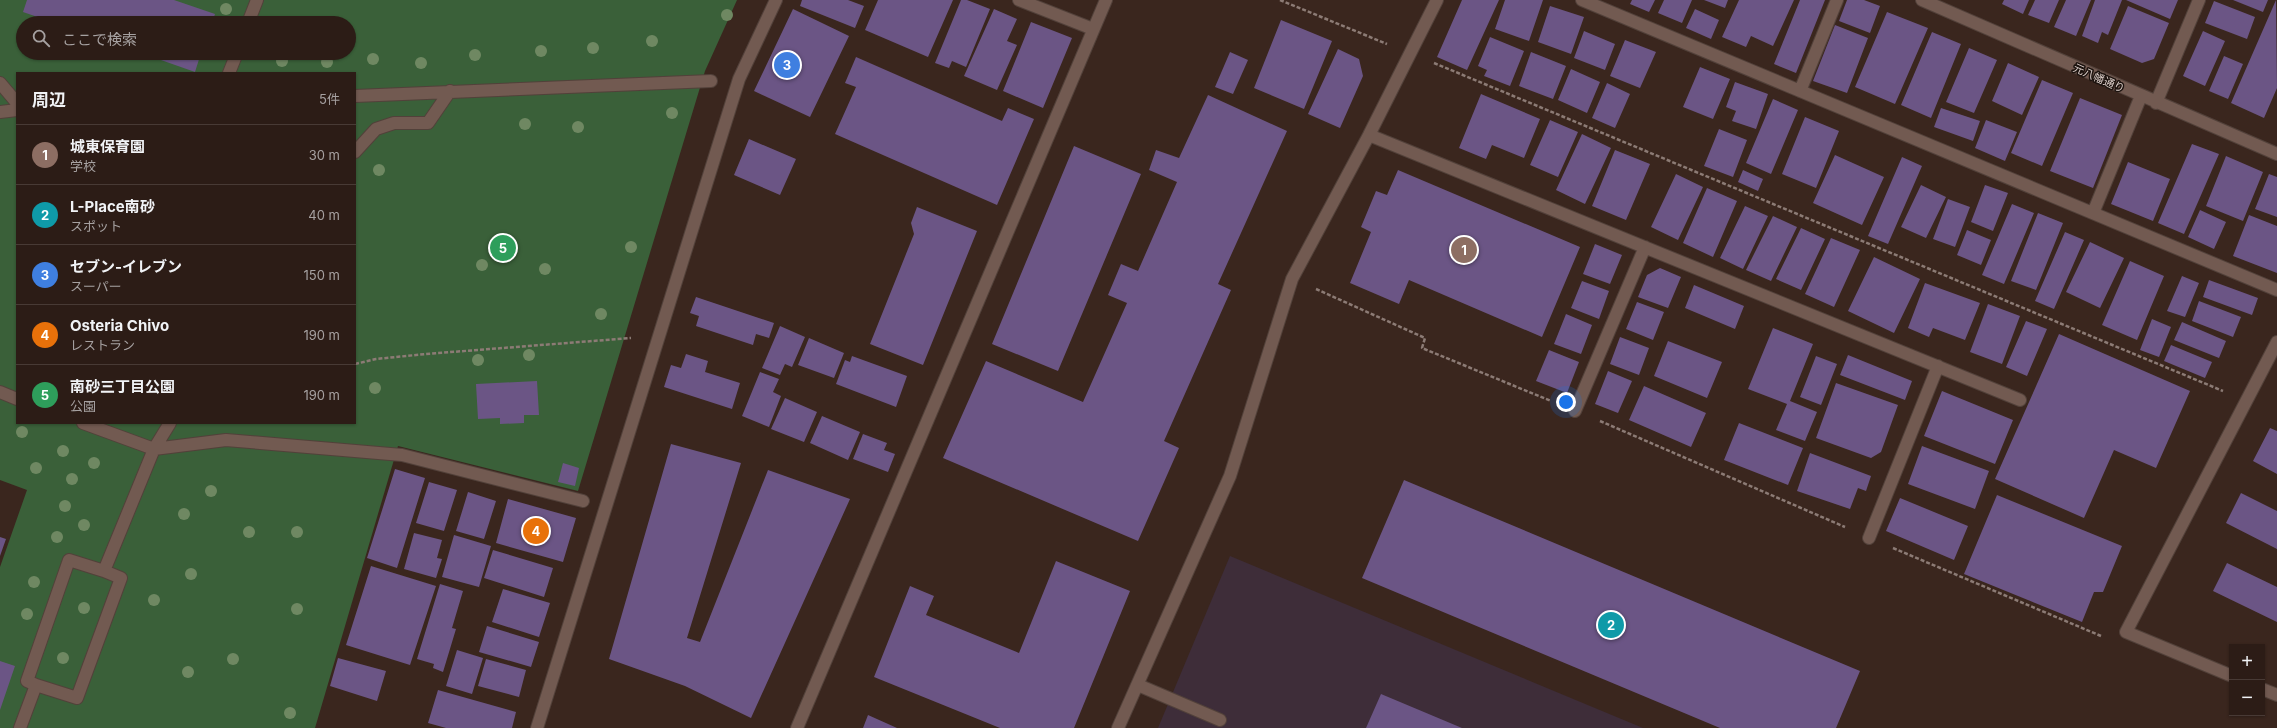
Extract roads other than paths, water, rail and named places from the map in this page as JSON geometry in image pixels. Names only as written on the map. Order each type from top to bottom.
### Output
[{"type":"street","points":[[251,16],[257,0]]},
{"type":"street","points":[[537,728],[739,80],[776,0]]},
{"type":"street","points":[[1019,0],[1094,29]]},
{"type":"street","points":[[797,728],[1106,0]]},
{"type":"street","points":[[1118,728],[1230,476],[1292,279],[1370,135],[1437,0]]},
{"type":"street","points":[[1582,0],[2277,290]]},
{"type":"street","points":[[1800,90],[1837,0]]},
{"type":"street","name":"元八幡通り","points":[[1922,0],[2156,103],[2277,154]]},
{"type":"street","points":[[2156,103],[2199,0]]},
{"type":"street","points":[[229,72],[234,60]]},
{"type":"street","points":[[356,96],[711,81]]},
{"type":"street","points":[[0,83],[16,102]]},
{"type":"street","points":[[356,151],[376,129],[394,123],[428,122],[450,91]]},
{"type":"street","points":[[2093,213],[2141,96]]},
{"type":"street","points":[[0,112],[16,110]]},
{"type":"street","points":[[1370,135],[2020,400]]},
{"type":"street","points":[[1575,411],[1645,247]]},
{"type":"street","points":[[2229,675],[2126,632],[2248,401],[2277,342]]},
{"type":"street","points":[[1869,538],[1938,366]]},
{"type":"street","points":[[0,392],[16,398]]},
{"type":"street","points":[[88,424],[114,429],[154,449],[226,440],[402,455],[583,501]]},
{"type":"street","points":[[104,571],[154,449],[169,424]]},
{"type":"street","points":[[69,560],[121,578],[77,698],[36,685],[27,681],[69,560]]},
{"type":"street","points":[[20,728],[36,685]]},
{"type":"street","points":[[1138,685],[1220,720]]},
{"type":"street","points":[[2265,690],[2277,695]]},
{"type":"place","name":"セブン-イレブン","points":[[787,65]]},
{"type":"place","name":"南砂三丁目公園","points":[[503,248]]},
{"type":"place","name":"城東保育園","points":[[1464,250]]},
{"type":"place","name":"Osteria Chivo","points":[[536,531]]},
{"type":"place","name":"L-Place南砂","points":[[1611,625]]}]
